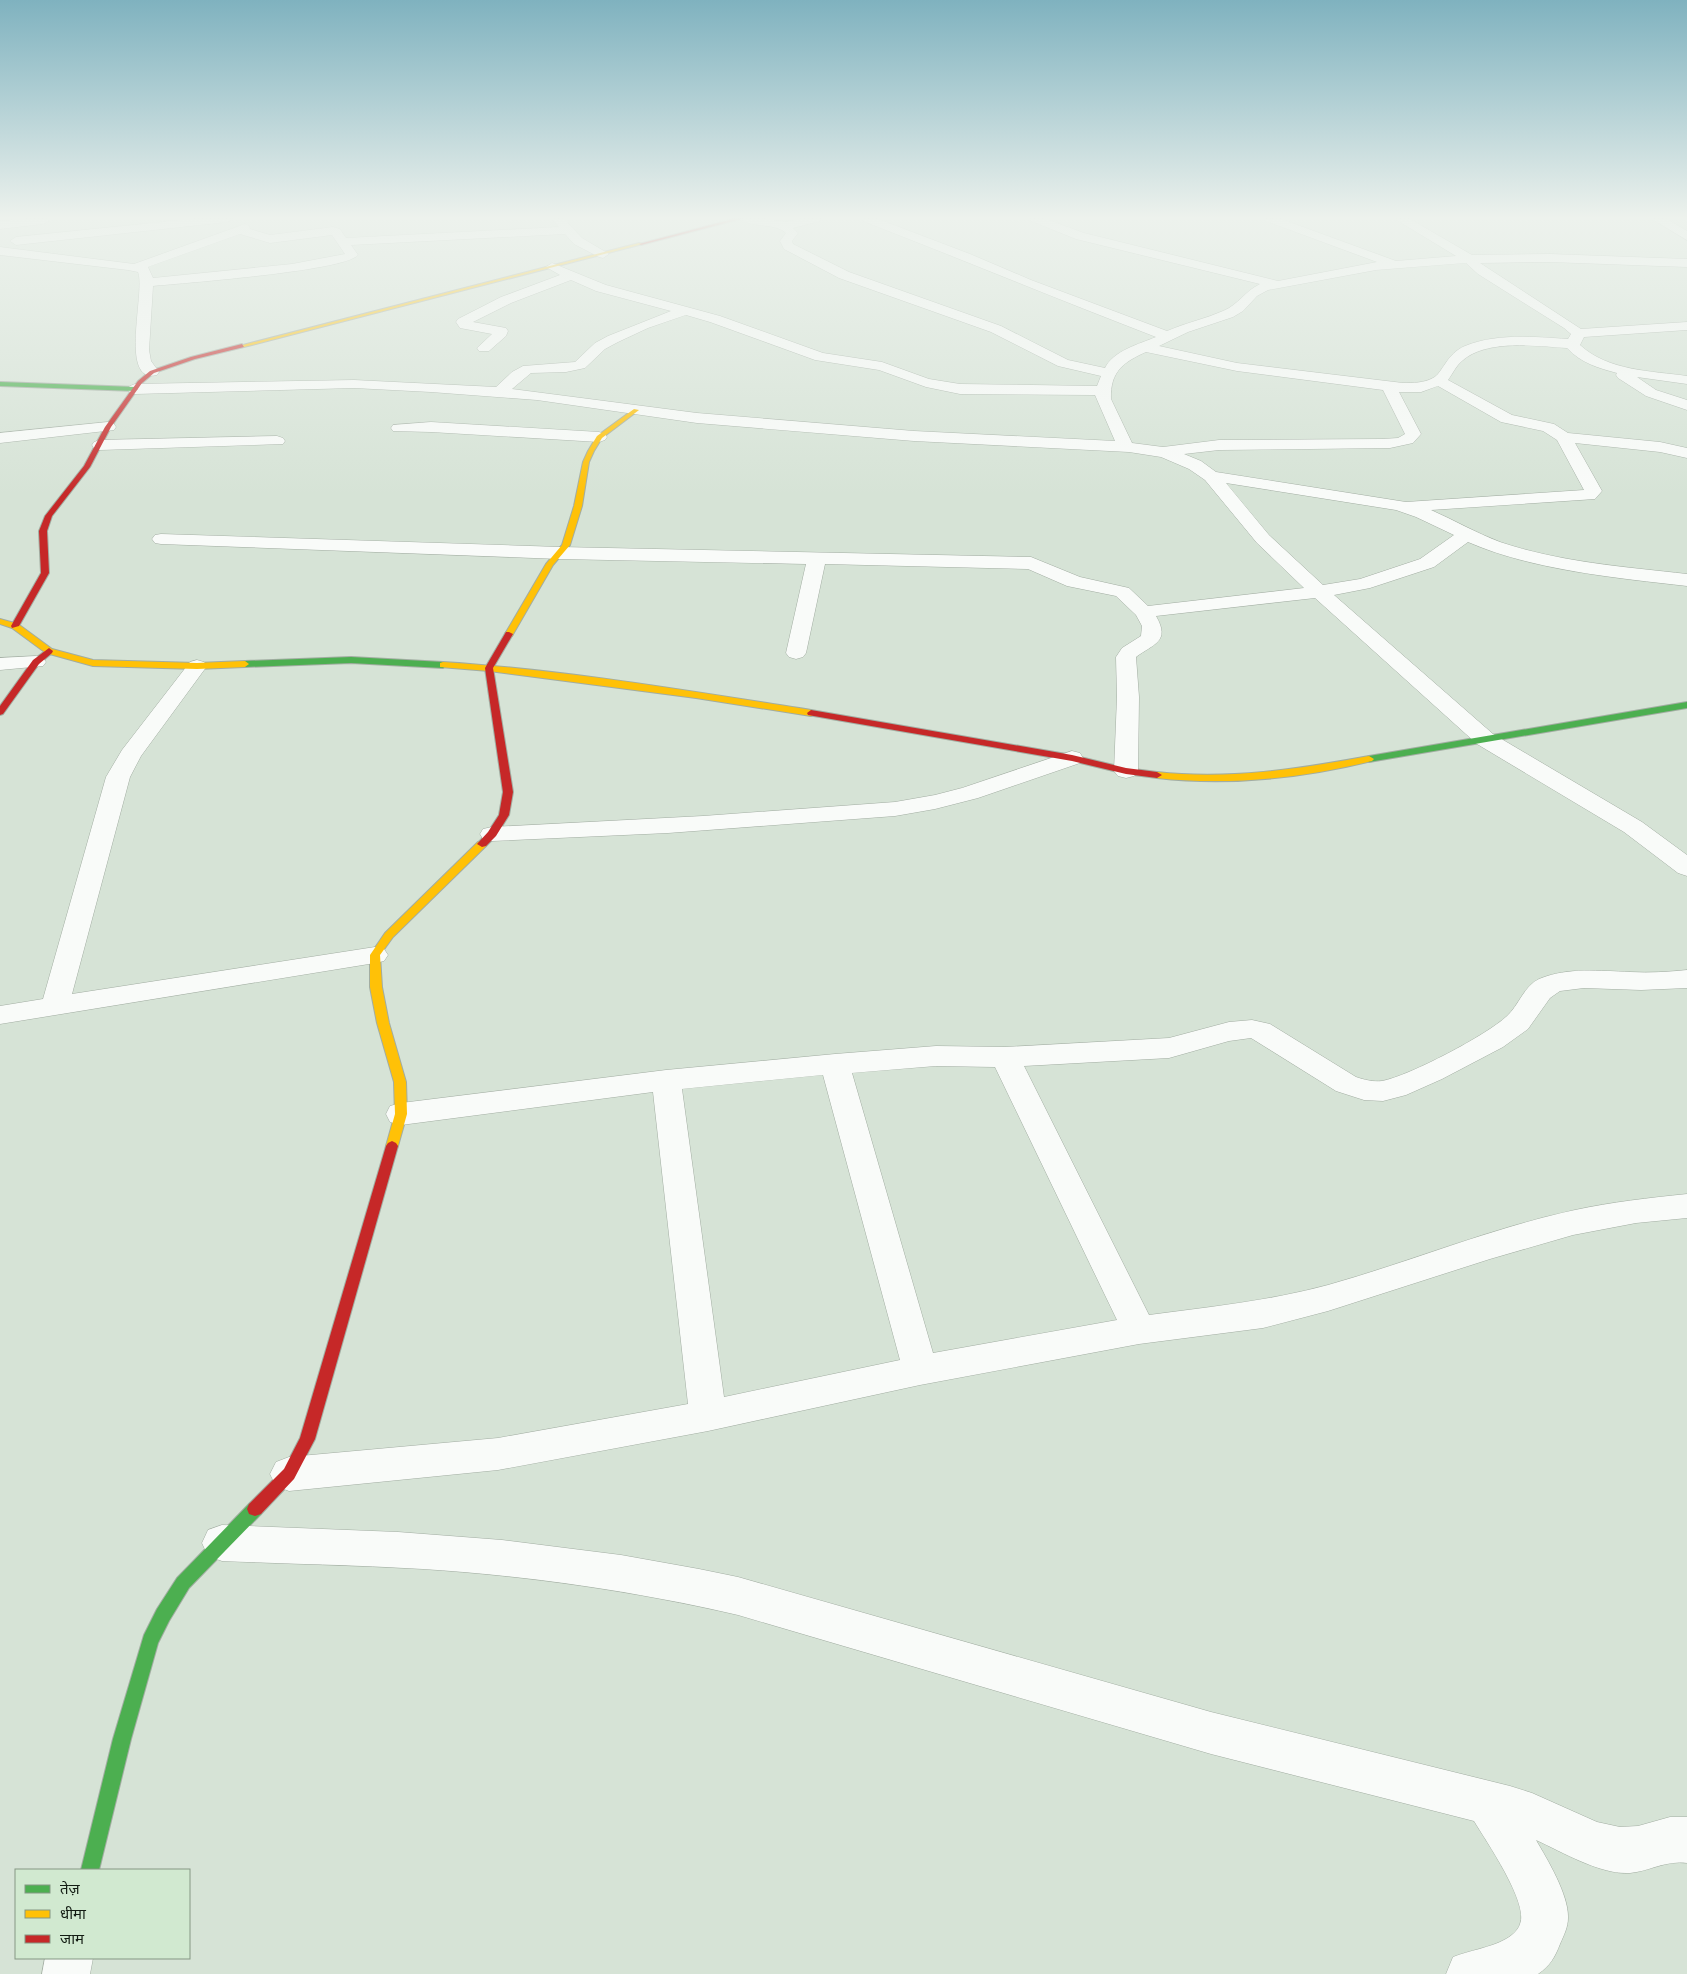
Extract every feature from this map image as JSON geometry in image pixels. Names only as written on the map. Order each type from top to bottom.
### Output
[{"type":"street","points":[[144,311],[142,353],[145,364],[152,372]]},
{"type":"street","points":[[15,626],[45,573],[43,531],[49,516],[87,468],[108,427],[135,389],[152,372],[193,358],[378,311]]},
{"type":"street","points":[[484,311],[463,322],[465,325],[500,331],[484,348]]},
{"type":"street","points":[[685,311],[720,320],[820,356],[882,366],[938,386],[960,389],[1103,391]]},
{"type":"street","points":[[500,392],[524,371],[560,369],[581,365],[590,359],[600,346],[617,337],[685,311]]},
{"type":"street","points":[[946,311],[996,329],[1063,363],[1110,373]]},
{"type":"street","points":[[1101,311],[1167,336]]},
{"type":"street","points":[[1126,447],[1103,400],[1103,391],[1117,360],[1167,336],[1233,311]]},
{"type":"street","points":[[1547,311],[1553,315],[1576,339]]},
{"type":"street","points":[[1440,381],[1453,360],[1459,355],[1479,347],[1508,343],[1576,339],[1687,326]]},
{"type":"street","points":[[1576,339],[1574,348],[1586,357],[1620,370],[1687,380]]},
{"type":"street","points":[[1145,347],[1237,367],[1390,387],[1412,388],[1440,381],[1507,418],[1548,427],[1564,437],[1660,447],[1687,453]]},
{"type":"street","points":[[1620,370],[1628,379],[1651,393],[1687,405]]},
{"type":"street","points":[[1,386],[135,389],[363,384],[431,387],[500,392],[599,403],[697,418],[914,436],[1126,447],[1163,452],[1195,465],[1211,476],[1263,539],[1319,592],[1485,739],[1633,827],[1687,868]]},
{"type":"street","points":[[1163,452],[1219,445],[1382,444],[1400,442],[1410,438],[1413,434],[1390,387]]},
{"type":"street","points":[[90,1869],[122,1739],[150,1641],[162,1615],[183,1583],[289,1474],[307,1439],[401,1114],[400,1082],[383,1023],[376,987],[375,955],[389,935],[492,834],[504,815],[508,792],[489,668],[550,564],[560,553],[570,536],[588,457],[599,437],[636,410]]},
{"type":"street","points":[[0,438],[108,427]]},
{"type":"street","points":[[399,428],[431,427],[599,437]]},
{"type":"street","points":[[1407,507],[1589,495],[1593,491],[1564,437]]},
{"type":"street","points":[[100,444],[277,441]]},
{"type":"street","points":[[1211,476],[1407,507],[1494,546],[1575,566],[1687,580]]},
{"type":"street","points":[[1144,612],[1319,592],[1363,584],[1417,567],[1436,558],[1446,548],[1467,534]]},
{"type":"street","points":[[161,539],[560,553],[1031,563],[1074,582],[1122,592],[1144,612],[1152,626],[1153,635],[1151,639],[1129,652],[1125,666],[1128,697],[1126,771]]},
{"type":"street","points":[[796,653],[817,558]]},
{"type":"street","points":[[0,621],[15,626],[43,657]]},
{"type":"street","points":[[0,712],[43,657]]},
{"type":"street","points":[[0,664],[43,657],[138,666],[197,666],[351,660],[489,668],[706,696],[1072,758],[1126,771],[1174,778],[1213,778],[1286,773],[1687,705]]},
{"type":"street","points":[[55,1006],[118,777],[130,755],[197,666]]},
{"type":"street","points":[[492,834],[673,826],[819,816],[898,807],[932,802],[981,790],[1072,758]]},
{"type":"street","points":[[0,1015],[375,955]]},
{"type":"street","points":[[401,1114],[666,1080],[835,1064],[936,1056],[1004,1057],[1169,1048],[1185,1046],[1239,1029],[1252,1028],[1260,1030],[1346,1084],[1357,1088],[1382,1091],[1426,1074],[1500,1036],[1517,1023],[1531,1007],[1539,993],[1551,985],[1584,979],[1642,981],[1687,979]]},
{"type":"street","points":[[1004,1057],[1139,1330]]},
{"type":"street","points":[[835,1064],[920,1370]]},
{"type":"street","points":[[666,1080],[708,1416]]},
{"type":"street","points":[[289,1474],[397,1466],[498,1454],[708,1416],[920,1370],[1139,1330],[1262,1314],[1328,1298],[1488,1247],[1573,1223],[1636,1211],[1687,1206]]},
{"type":"street","points":[[222,1543],[423,1551],[532,1562],[690,1585],[738,1596],[1211,1733],[1488,1802],[1532,1815],[1607,1848],[1643,1850],[1684,1832]]},
{"type":"street","points":[[1470,1974],[1510,1963],[1528,1953],[1538,1942],[1545,1916],[1538,1890],[1488,1802]]},
{"type":"street","points":[[66,1974],[69,1959]]},
{"type":"traffic: fast","points":[[0,384],[135,389]]},
{"type":"traffic: fast","points":[[245,664],[351,660],[443,665]]},
{"type":"traffic: fast","points":[[1369,759],[1687,705]]},
{"type":"traffic: fast","points":[[90,1869],[122,1739],[150,1641],[163,1615],[183,1583],[255,1509]]},
{"type":"traffic: slow","points":[[242,346],[378,311]]},
{"type":"traffic: slow","points":[[509,634],[550,564],[566,545],[578,506],[586,462],[591,451],[599,437],[636,410]]},
{"type":"traffic: slow","points":[[0,621],[15,626],[49,651],[93,663],[197,666],[245,664]]},
{"type":"traffic: slow","points":[[443,665],[489,668],[696,695],[811,713]]},
{"type":"traffic: slow","points":[[1157,775],[1183,778],[1237,778],[1263,776],[1369,759]]},
{"type":"traffic: slow","points":[[392,1146],[401,1114],[400,1082],[383,1023],[376,987],[375,955],[389,935],[482,844]]},
{"type":"traffic: jam","points":[[15,626],[45,573],[43,531],[49,516],[87,467],[108,427],[140,382],[152,372],[193,358],[242,346]]},
{"type":"traffic: jam","points":[[482,844],[492,834],[504,815],[508,792],[489,668],[509,634]]},
{"type":"traffic: jam","points":[[0,712],[36,662],[49,651]]},
{"type":"traffic: jam","points":[[811,713],[1072,758],[1126,771],[1157,775]]},
{"type":"traffic: jam","points":[[255,1509],[289,1474],[307,1439],[392,1146]]}]
